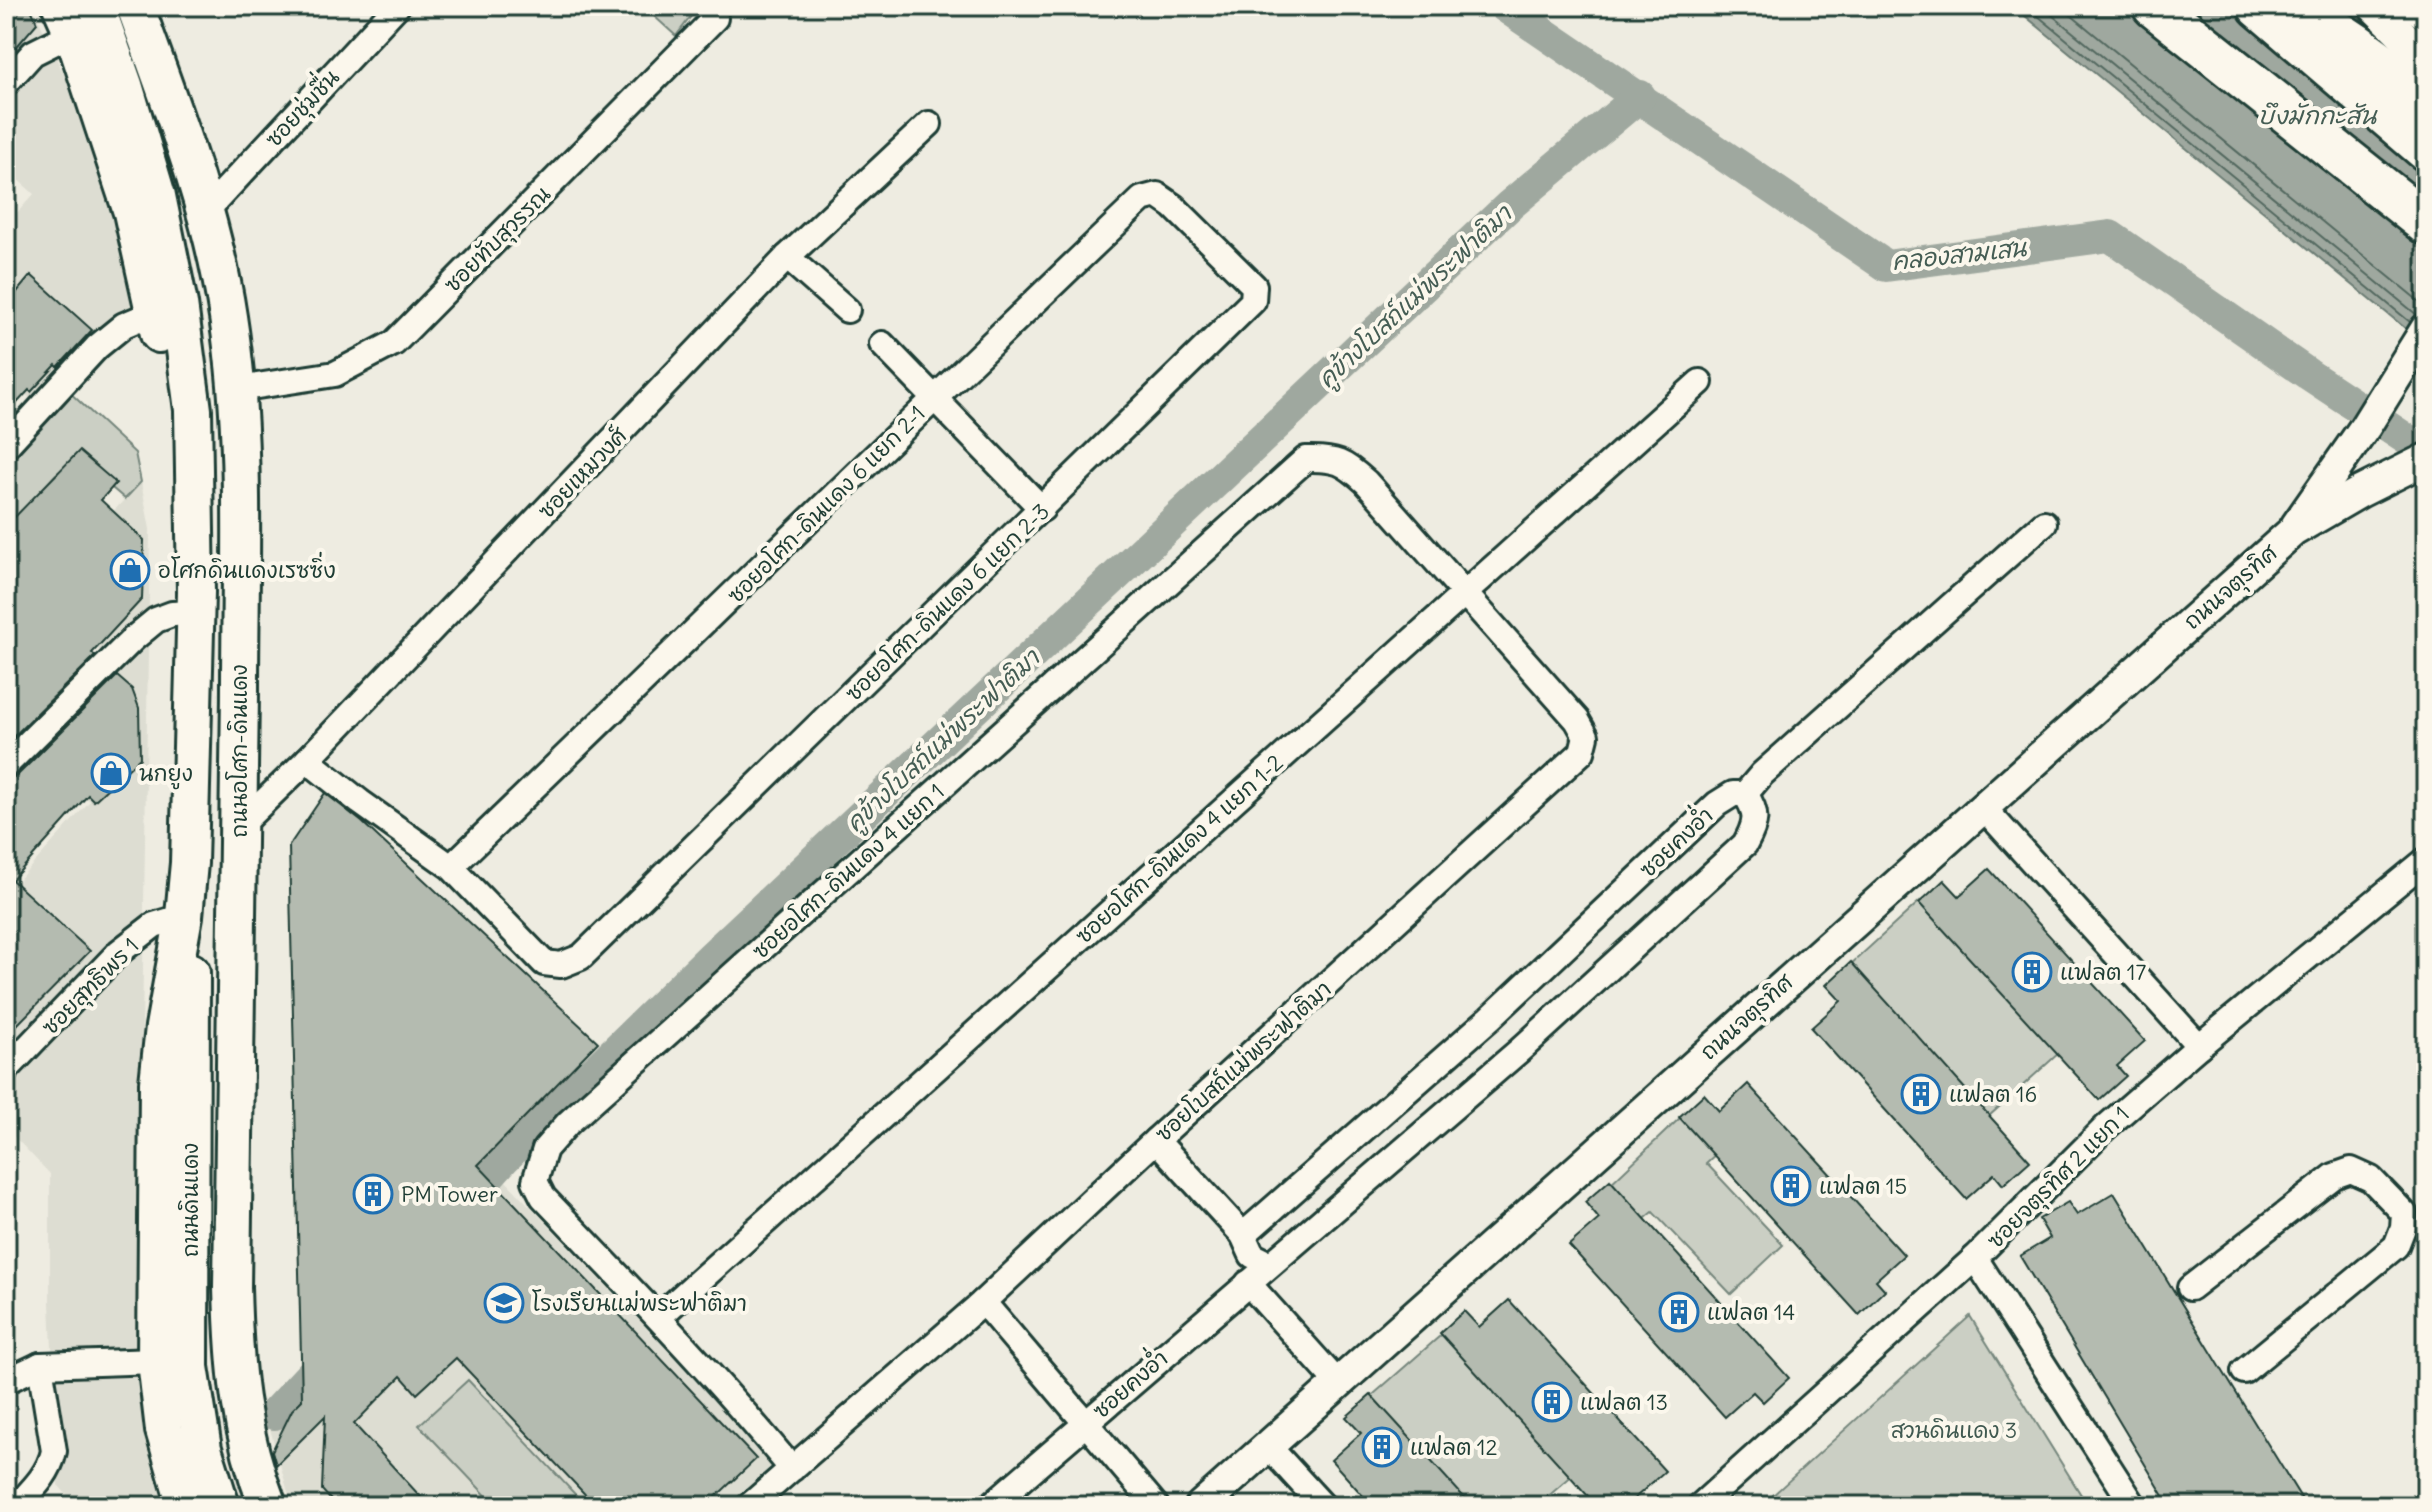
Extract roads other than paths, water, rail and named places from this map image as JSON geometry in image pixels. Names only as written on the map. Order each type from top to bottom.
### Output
[{"type":"highway","points":[[2154,6],[2426,223]]},
{"type":"highway","points":[[2259,6],[2426,149]]},
{"type":"highway","points":[[2298,6],[2426,96]]},
{"type":"highway","points":[[2370,176],[2426,239]]},
{"type":"main road","name":"ถนนอโศก-ดินแดง","points":[[135,6],[207,210],[228,314],[238,389],[241,517],[233,1355],[239,1408],[268,1506]]},
{"type":"main road","points":[[2417,6],[2426,12]]},
{"type":"main road","name":"ถนนอโศก-ดินแดง","points":[[76,15],[132,212],[155,312],[195,536]]},
{"type":"main road","name":"ถนนอโศก-ดินแดง","points":[[76,15],[124,85],[157,196],[179,304],[193,410],[195,613],[188,910],[164,1027],[158,1083],[156,1361],[164,1430],[186,1506]]},
{"type":"main road","name":"ถนนดินแดง","points":[[188,910],[190,1367],[203,1449],[221,1506]]},
{"type":"street","name":"ซอยชุ่มชื่น","points":[[207,210],[397,6]]},
{"type":"street","points":[[2373,6],[2426,58]]},
{"type":"street","points":[[6,83],[33,53],[76,15]]},
{"type":"street","name":"ซอยทับสุวรรณ","points":[[238,389],[335,374],[394,343],[715,18]]},
{"type":"street","name":"ซอยเหมวงศ์","points":[[239,826],[307,760],[787,257],[929,124]]},
{"type":"street","name":"ซอยอโศก-ดินแดง 6 แยก 2-1","points":[[451,867],[1142,199],[1157,195],[1207,239]]},
{"type":"street","name":"ซอยอโศก-ดินแดง 6 แยก 2-3","points":[[451,867],[544,963],[561,965],[581,957],[1253,301],[1254,286],[1207,239]]},
{"type":"street","points":[[787,257],[847,310]]},
{"type":"street","points":[[6,446],[97,347],[124,325],[155,312]]},
{"type":"street","name":"ถนนจตุรทิศ","points":[[2293,531],[2365,427],[2426,329]]},
{"type":"street","points":[[882,344],[1042,509]]},
{"type":"street","name":"ซอยอโศก-ดินแดง 4 แยก 1-2","points":[[659,1317],[1700,382]]},
{"type":"street","name":"ซอยอโศก-ดินแดง 4 แยก 1","points":[[792,1469],[659,1317],[543,1197],[535,1181],[545,1149],[591,1102],[1306,459],[1329,458],[1348,465],[1463,594]]},
{"type":"street","name":"ถนนจตุรทิศ","points":[[1201,1506],[2293,531],[2360,492],[2426,459]]},
{"type":"street","points":[[1745,794],[1762,774],[2044,523]]},
{"type":"street","name":"ซอยโบสถ์แม่พระฟาติมา","points":[[749,1506],[983,1302],[1582,752],[1586,736],[1577,720],[1463,594]]},
{"type":"street","points":[[6,765],[156,620],[172,614],[195,613]]},
{"type":"street","points":[[307,760],[451,867]]},
{"type":"street","name":"ซอยคงอ่ำ","points":[[990,1506],[1520,1050],[1745,844],[1755,826],[1755,809],[1745,794],[1733,794],[1717,804],[1490,1018],[1243,1235]]},
{"type":"street","points":[[1982,806],[2199,1046]]},
{"type":"street","name":"ซอยจตุรทิศ 2 แยก 1","points":[[1700,1506],[1975,1258],[2106,1127],[2199,1046],[2426,860]]},
{"type":"street","name":"ซอยสุทธิพร 1","points":[[6,1070],[119,952],[154,925],[188,910]]},
{"type":"street","points":[[1490,1018],[1520,1050]]},
{"type":"street","points":[[1156,1140],[1243,1235],[1252,1255],[1270,1264]]},
{"type":"street","points":[[2190,1288],[2334,1176],[2351,1170],[2371,1179],[2404,1213],[2403,1228],[2396,1246],[2244,1371]]},
{"type":"street","points":[[1975,1258],[2134,1506]]},
{"type":"street","points":[[1248,1283],[1337,1382]]},
{"type":"street","points":[[983,1302],[1156,1506]]},
{"type":"street","points":[[6,1381],[40,1365],[156,1361]]},
{"type":"street","points":[[17,1506],[51,1465],[54,1451],[40,1365]]},
{"type":"street","points":[[1268,1446],[1323,1506]]},
{"type":"water","name":"บึงมักกะสัน","points":[[2013,6],[2426,6],[2426,348],[2405,328]]},
{"type":"waterway","name":"คลองสามเสน","points":[[1504,6],[1886,266],[2110,236],[2426,452]]},
{"type":"waterway","name":"คูข้างโบสถ์แม่พระฟาติมา","points":[[461,1207],[504,1159],[711,957],[1510,205],[1640,96]]},
{"type":"waterway","name":"คูข้างโบสถ์แม่พระฟาติมา","points":[[274,1414],[329,1355]]},
{"type":"place","name":"อโศกดินแดงเรซซิ่ง","points":[[130,570]]},
{"type":"place","name":"นกยูง","points":[[111,773]]},
{"type":"place","name":"แฟลต 17","points":[[2032,972]]},
{"type":"place","name":"แฟลต 16","points":[[1921,1094]]},
{"type":"place","name":"แฟลต 15","points":[[1791,1186]]},
{"type":"place","name":"PM Tower","points":[[373,1194]]},
{"type":"place","name":"โรงเรียนแม่พระฟาติมา","points":[[504,1303]]},
{"type":"place","name":"แฟลต 14","points":[[1679,1312]]},
{"type":"place","name":"แฟลต 13","points":[[1552,1402]]},
{"type":"place","name":"แฟลต 12","points":[[1382,1447]]},
{"type":"park label","name":"สวนดินแดง 3","points":[[1954,1430]]}]
